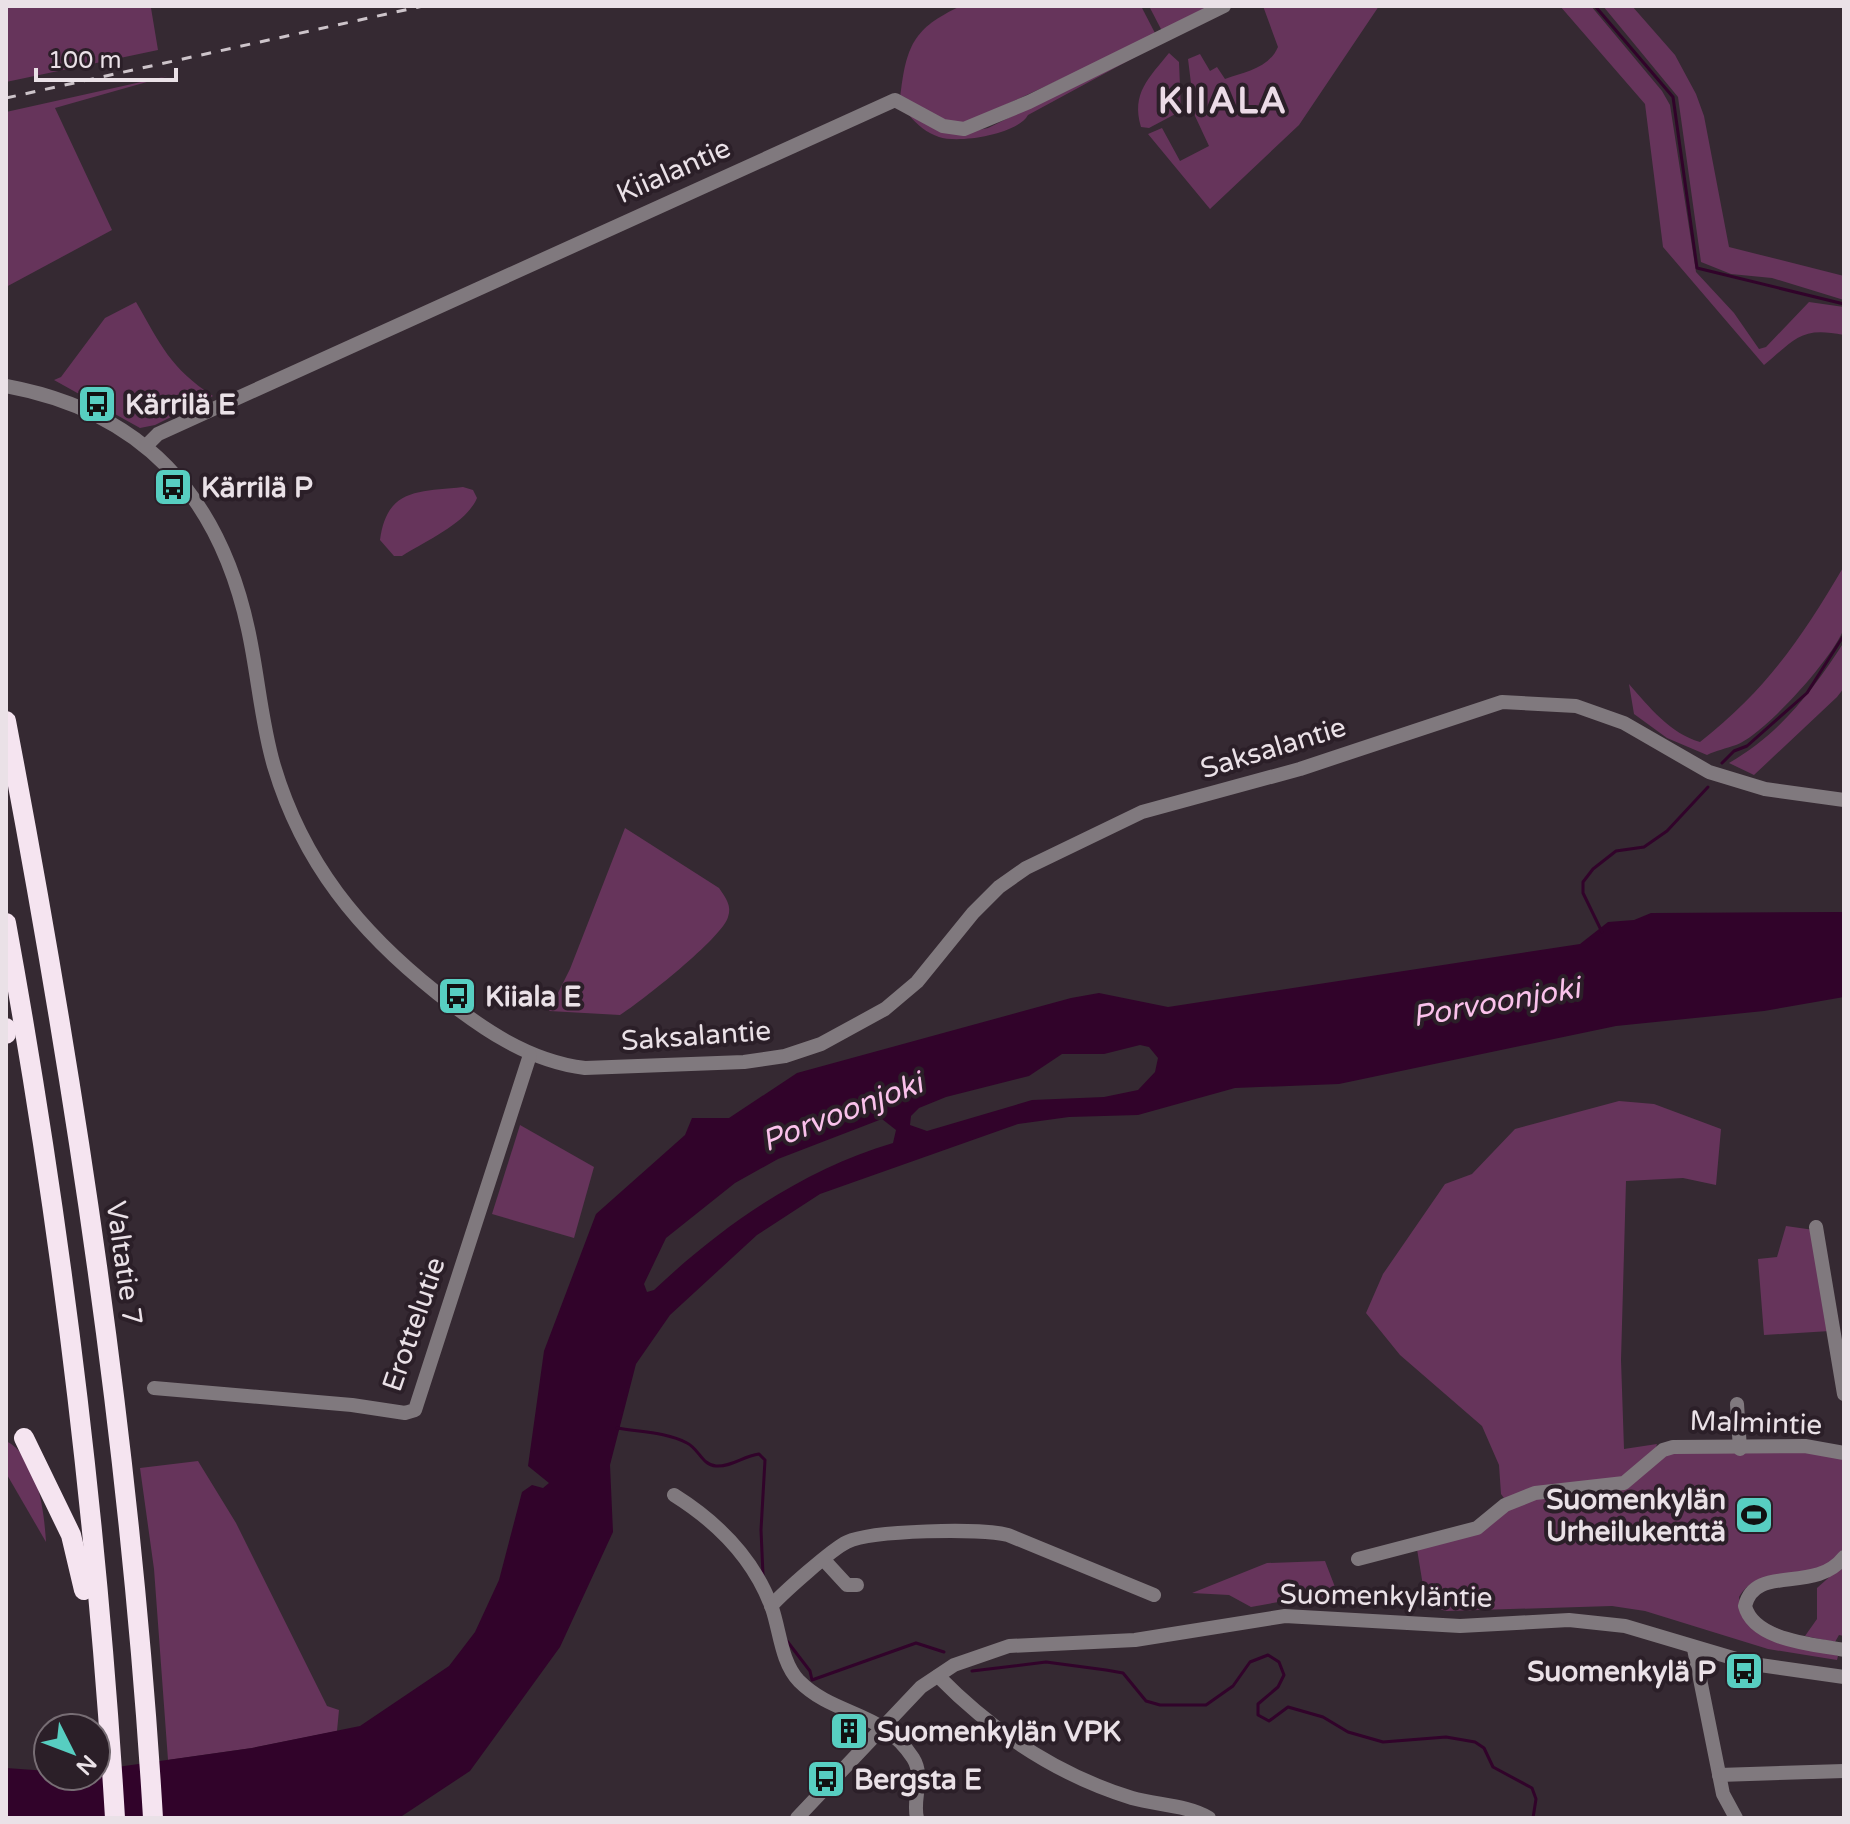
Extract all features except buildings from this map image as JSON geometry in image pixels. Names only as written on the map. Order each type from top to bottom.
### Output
[{"type":"highway","name":"Valtatie 7","points":[[6,721],[76,1109],[111,1365],[149,1746],[153,1818]]},
{"type":"highway","points":[[6,923],[36,1089],[76,1366],[107,1712]]},
{"type":"highway","points":[[24,1438],[71,1535],[80,1566],[106,1712]]},
{"type":"highway","points":[[112,1766],[115,1818]]},
{"type":"street","name":"Kiialantie","points":[[146,446],[158,434],[895,100],[943,126],[964,129],[1029,102],[1224,6]]},
{"type":"street","name":"Saksalantie","points":[[6,386],[80,405],[146,446],[199,504],[224,548],[248,626],[274,765],[295,821],[321,871],[357,920],[403,966],[463,1014],[530,1055],[559,1065],[585,1068],[697,1064],[785,1056],[821,1044],[885,1009],[917,982],[973,913],[999,887],[1026,868],[1142,812],[1300,769],[1502,702],[1576,706],[1624,723],[1709,772],[1765,789],[1844,800]]},
{"type":"street","name":"Erottelutie","points":[[154,1388],[352,1405],[405,1413],[415,1410],[530,1055]]},
{"type":"street","points":[[1816,1227],[1844,1394]]},
{"type":"street","points":[[1737,1404],[1740,1449]]},
{"type":"street","name":"Malmintie","points":[[1358,1559],[1477,1528],[1505,1505],[1535,1493],[1624,1483],[1667,1448],[1697,1445],[1740,1449],[1805,1446],[1844,1453]]},
{"type":"street","points":[[674,1495],[711,1521],[742,1552],[771,1606],[791,1670],[798,1680],[825,1701],[882,1725],[913,1759],[917,1768],[917,1818]]},
{"type":"street","points":[[771,1606],[845,1542],[866,1535],[1000,1533],[1154,1595]]},
{"type":"street","points":[[1842,1677],[1844,1653],[1769,1632],[1751,1620],[1745,1606],[1750,1594],[1760,1584],[1815,1578],[1830,1571],[1844,1557]]},
{"type":"street","points":[[824,1560],[847,1585],[857,1585]]},
{"type":"street","name":"Suomenkyläntie","points":[[797,1818],[882,1725],[938,1676],[971,1658],[1009,1646],[1135,1640],[1285,1616],[1460,1626],[1592,1622],[1625,1626],[1694,1649],[1753,1664],[1842,1677]]},
{"type":"street","points":[[1694,1649],[1723,1794],[1736,1818]]},
{"type":"street","points":[[938,1676],[971,1710],[1042,1760],[1166,1812],[1209,1818]]},
{"type":"street","points":[[1719,1775],[1844,1771]]},
{"type":"shaded area","points":[[6,6],[156,6],[151,8],[158,50],[6,82]]},
{"type":"shaded area","points":[[961,6],[1141,6],[1156,35],[964,124],[943,122],[900,98],[902,80],[909,52],[922,31]]},
{"type":"shaded area","points":[[1149,6],[1214,6],[1162,31]]},
{"type":"shaded area","points":[[1263,6],[1379,6],[1299,125],[1210,209],[1148,134],[1162,128],[1180,161],[1209,146],[1195,116],[1188,59],[1200,54],[1210,71],[1217,67],[1225,79],[1263,65],[1278,47]]},
{"type":"shaded area","points":[[1560,6],[1591,6],[1662,91],[1670,105],[1696,272],[1734,313],[1759,349],[1766,347],[1809,302],[1844,307],[1844,335],[1817,332],[1800,337],[1764,365],[1663,247],[1645,104]]},
{"type":"shaded area","points":[[1603,6],[1632,6],[1675,55],[1696,94],[1704,116],[1729,247],[1844,276],[1844,300],[1772,278],[1731,274],[1701,262],[1678,97]]},
{"type":"shaded area","points":[[1161,43],[1028,115],[1013,127],[987,136],[960,139],[939,137],[926,131],[909,115],[964,133],[988,128]]},
{"type":"shaded area","points":[[1169,53],[1179,62],[1181,111],[1149,128],[1141,127],[1140,95]]},
{"type":"shaded area","points":[[168,76],[55,108],[112,230],[6,287],[6,112]]},
{"type":"shaded area","points":[[136,302],[176,365],[213,396],[155,425],[140,428],[54,380],[61,377],[105,318]]},
{"type":"shaded area","points":[[463,487],[473,490],[477,498],[464,516],[444,531],[402,556],[394,556],[380,540],[384,523],[397,502],[419,492]]},
{"type":"shaded area","points":[[1844,566],[1846,614],[1838,641],[1797,694],[1748,739],[1707,755],[1667,738],[1634,714],[1629,684],[1670,726],[1700,742],[1745,702],[1781,662]]},
{"type":"shaded area","points":[[1844,642],[1844,688],[1837,697],[1754,775],[1729,763],[1780,725]]},
{"type":"shaded area","points":[[625,828],[719,888],[729,906],[728,917],[697,953],[620,1015],[549,1011],[570,969]]},
{"type":"shaded area","points":[[1619,1101],[1654,1104],[1721,1129],[1716,1185],[1683,1178],[1626,1181],[1621,1360],[1624,1449],[1657,1444],[1654,1453],[1630,1477],[1506,1501],[1501,1494],[1499,1465],[1482,1426],[1400,1355],[1366,1313],[1383,1274],[1445,1184],[1472,1174],[1515,1129]]},
{"type":"shaded area","points":[[520,1125],[594,1167],[574,1238],[492,1214]]},
{"type":"shaded area","points":[[1786,1226],[1814,1230],[1830,1331],[1764,1335],[1758,1259],[1777,1257]]},
{"type":"shaded area","points":[[6,1441],[17,1449],[32,1472],[41,1501],[46,1542],[6,1473]]},
{"type":"shaded area","points":[[1787,1450],[1844,1457],[1844,1547],[1834,1560],[1821,1567],[1776,1575],[1749,1585],[1739,1597],[1741,1612],[1838,1656],[1837,1660],[1768,1649],[1645,1611],[1612,1606],[1447,1611],[1415,1604],[1424,1592],[1417,1549],[1533,1497],[1628,1486],[1670,1452]]},
{"type":"shaded area","points":[[198,1461],[236,1523],[327,1706],[339,1710],[337,1731],[168,1760],[154,1569],[140,1468]]},
{"type":"shaded area","points":[[1325,1561],[1340,1600],[1295,1599],[1251,1607],[1229,1595],[1192,1593],[1267,1563]]},
{"type":"shaded area","points":[[1844,1564],[1844,1636],[1839,1635],[1835,1642],[1805,1636],[1817,1619],[1817,1588]]},
{"type":"water","name":"Porvoonjoki","points":[[1844,912],[1844,997],[1764,1011],[1616,1026],[1339,1084],[1235,1088],[1138,1115],[1069,1117],[1018,1124],[820,1194],[757,1235],[670,1315],[636,1364],[610,1465],[613,1532],[560,1647],[470,1771],[399,1818],[6,1818],[6,1768],[32,1770],[32,1792],[112,1792],[112,1768],[252,1748],[360,1726],[449,1666],[475,1632],[499,1580],[522,1492],[532,1485],[543,1488],[549,1483],[528,1466],[544,1351],[596,1214],[685,1135],[692,1118],[729,1118],[797,1073],[1071,998],[1099,993],[1168,1007],[1580,944],[1608,922],[1634,920],[1651,913]],"holes":[[[1140,1045],[1149,1047],[1158,1058],[1155,1072],[1138,1090],[1104,1097],[1032,1100],[927,1131],[910,1125],[911,1116],[919,1108],[946,1097],[1029,1076],[1062,1054],[1104,1054]],[[882,1119],[896,1130],[893,1143],[827,1168],[765,1202],[708,1243],[654,1290],[647,1292],[644,1284],[666,1238],[735,1183],[778,1159]]]},
{"type":"waterway","points":[[1595,6],[1673,97],[1697,268],[1844,304]]},
{"type":"waterway","points":[[1722,763],[1734,751],[1747,746],[1807,693],[1844,635]]},
{"type":"waterway","points":[[1602,932],[1583,893],[1583,882],[1593,869],[1616,851],[1644,847],[1667,831],[1708,787]]},
{"type":"waterway","points":[[617,1428],[679,1439],[711,1465],[727,1465],[759,1454],[765,1460],[761,1530],[763,1575]]},
{"type":"waterway","points":[[787,1641],[810,1671],[812,1680],[916,1643],[944,1652]]},
{"type":"waterway","points":[[972,1671],[1046,1662],[1106,1670],[1123,1673],[1146,1701],[1160,1705],[1206,1705],[1233,1686],[1250,1662],[1268,1655],[1279,1662],[1284,1675],[1278,1687],[1258,1704],[1258,1715],[1269,1721],[1288,1707],[1323,1717],[1348,1732],[1383,1742],[1446,1737],[1475,1742],[1484,1748],[1493,1767],[1532,1788],[1536,1799],[1533,1818]]},
{"type":"railway","points":[[6,98],[423,6]]},
{"type":"place","name":"Kärrilä E","points":[[97,404]]},
{"type":"place","name":"Kärrilä P","points":[[173,487]]},
{"type":"place","name":"Kiiala E","points":[[457,996]]},
{"type":"place","name":"Suomenkylän Urheilukenttä","points":[[1754,1515]]},
{"type":"place","name":"Suomenkylä P","points":[[1744,1671]]},
{"type":"place","name":"Suomenkylän VPK","points":[[849,1731]]},
{"type":"place","name":"Bergsta E","points":[[826,1779]]},
{"type":"district","name":"KIIALA","points":[[1223,100]]}]
